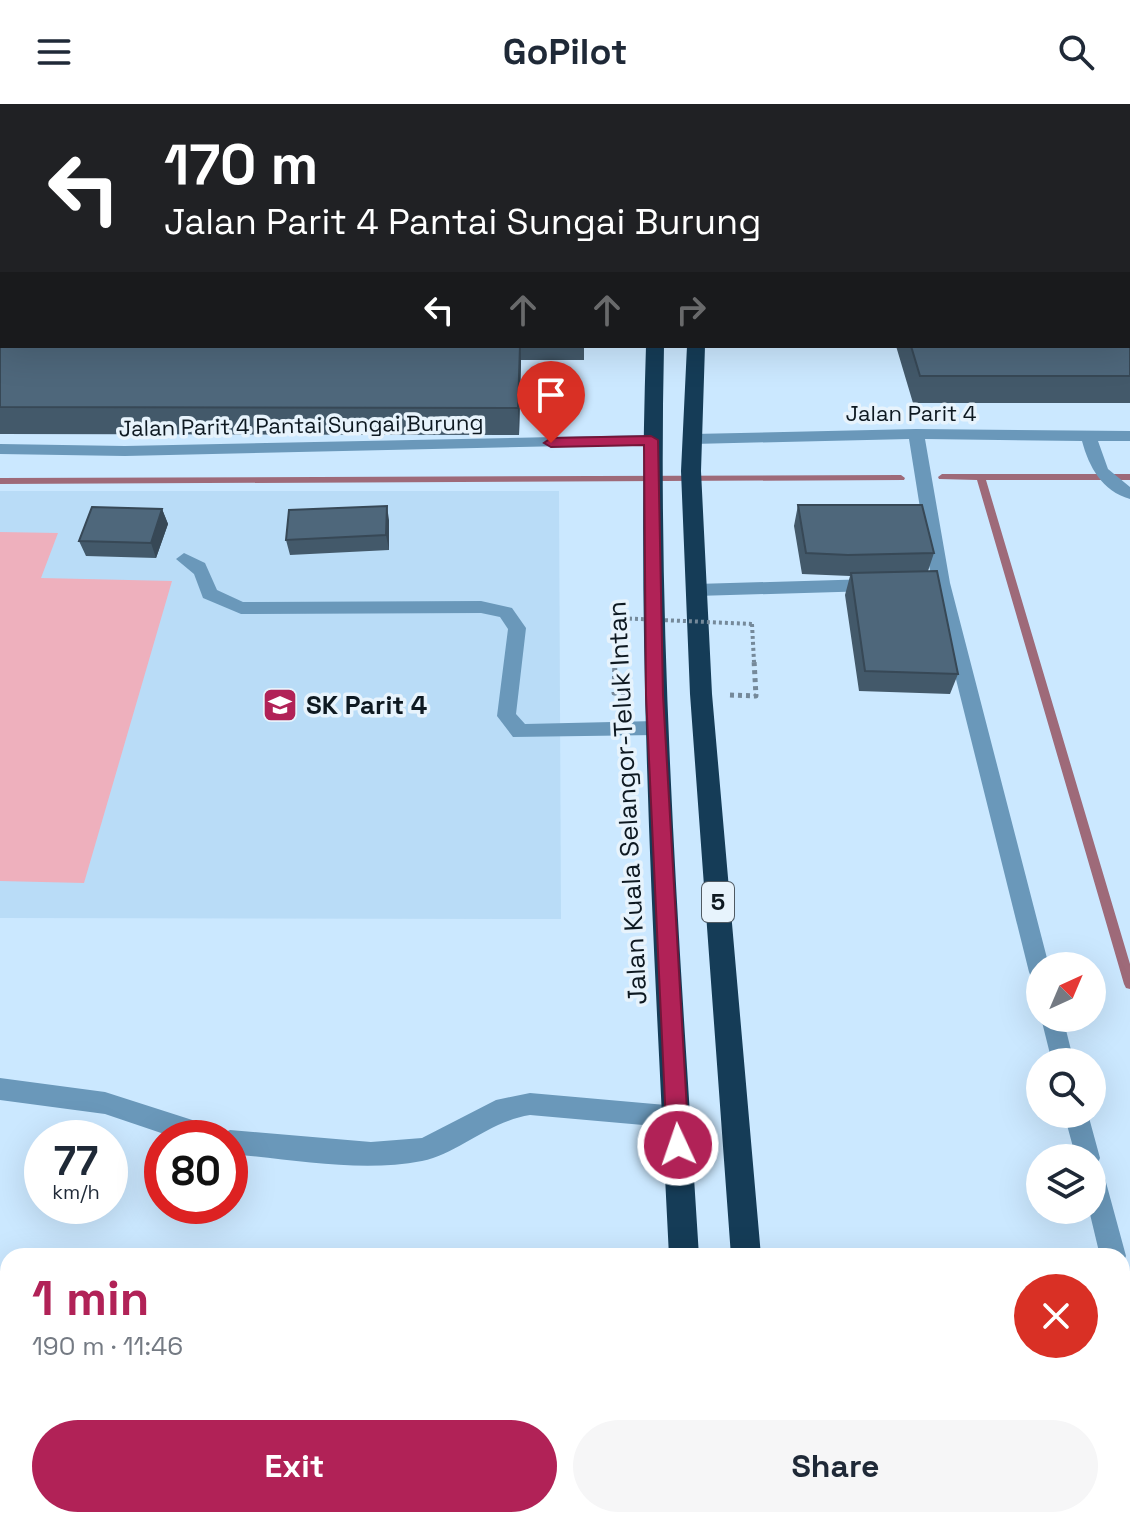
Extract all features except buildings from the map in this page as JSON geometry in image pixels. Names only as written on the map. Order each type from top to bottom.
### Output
[{"type":"highway","name":"Jalan Kuala Selangor-Teluk Intan","points":[[655,348],[650,469],[656,728],[684,1248]]},
{"type":"highway","name":"5","points":[[696,348],[691,471],[701,694],[745,1248]]},
{"type":"street","name":"Jalan Parit 4","points":[[693,439],[916,434],[1130,436]]},
{"type":"street","points":[[916,434],[933,583],[1034,952]]},
{"type":"street","points":[[1089,436],[1096,464],[1107,481],[1130,494]]},
{"type":"street","name":"Jalan Parit 4 Pantai Sungai Burung","points":[[0,449],[125,451],[651,440]]},
{"type":"street","points":[[184,559],[196,562],[204,573],[209,594],[241,608],[481,607],[506,612],[517,628],[506,716],[520,732],[656,728]]},
{"type":"street","points":[[696,590],[895,584]]},
{"type":"street","points":[[0,1089],[105,1103],[156,1120]]},
{"type":"street","points":[[248,1144],[371,1154],[424,1149],[504,1108],[530,1104],[677,1117]]},
{"type":"street","points":[[1105,1224],[1111,1248]]},
{"type":"path","points":[[614,693],[617,618],[752,624],[756,696]]},
{"type":"shaded area","name":"SK Parit 4","points":[[0,491],[559,491],[561,919],[0,918]]},
{"type":"shaded area","points":[[0,532],[58,533],[41,578],[172,581],[84,883],[0,881]]},
{"type":"waterway","points":[[942,477],[981,477]]},
{"type":"waterway","points":[[981,477],[1130,477]]},
{"type":"waterway","points":[[981,477],[1130,984]]},
{"type":"waterway","points":[[0,481],[901,478]]},
{"type":"place","name":"SK Parit 4","points":[[280,705]]},
{"type":"route","points":[[551,443],[651,440],[654,695],[678,1145]]}]
